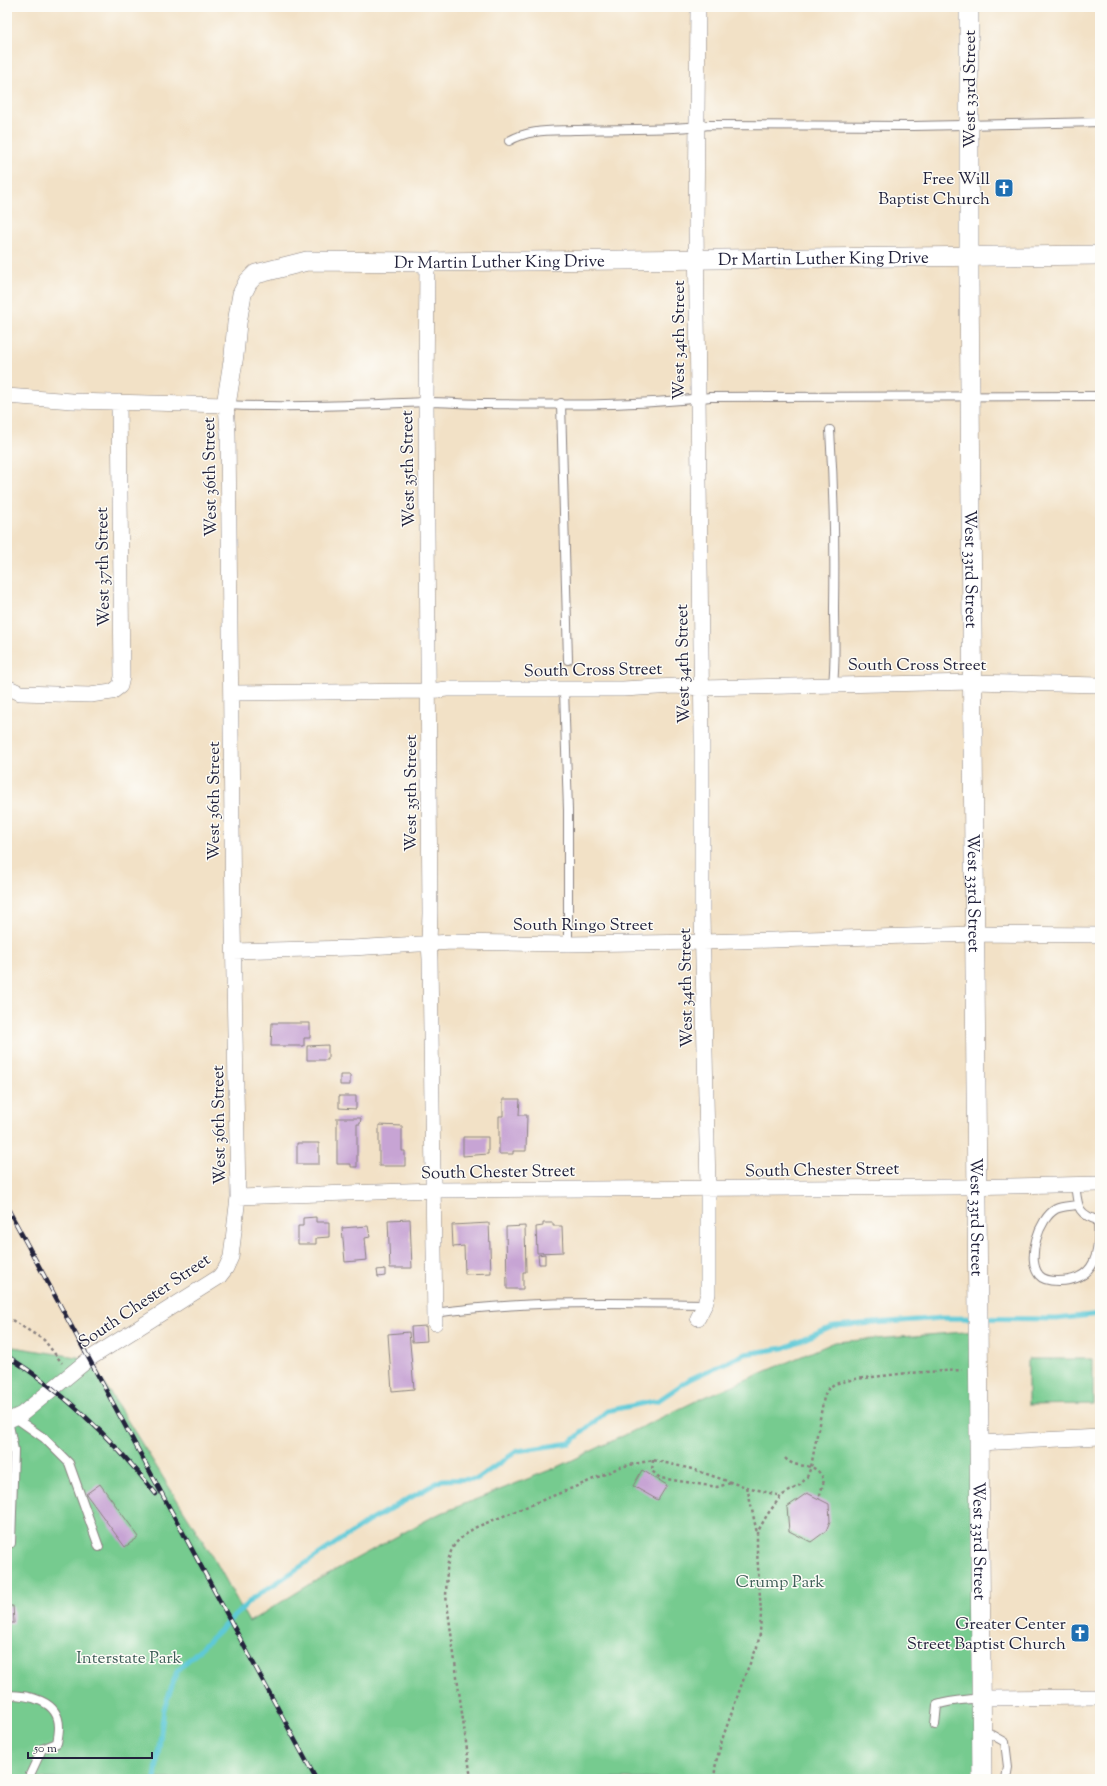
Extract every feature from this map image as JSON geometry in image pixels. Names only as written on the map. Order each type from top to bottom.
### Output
[{"type":"street","name":"West 34th Street","points":[[698,7],[696,259],[697,398],[703,942],[708,1188],[708,1294],[698,1318]]},
{"type":"street","name":"West 33rd Street","points":[[968,7],[972,682],[982,1779]]},
{"type":"street","name":"Dr Martin Luther King Drive","points":[[226,405],[242,294],[248,282],[256,274],[307,261],[427,262],[1100,255]]},
{"type":"street","name":"West 35th Street","points":[[427,262],[426,402],[429,691],[429,943],[435,1318]]},
{"type":"street","points":[[7,396],[51,400],[226,405]]},
{"type":"street","name":"West 37th Street","points":[[7,687],[20,693],[35,692],[76,695],[112,692],[120,686],[122,677],[119,402]]},
{"type":"street","name":"West 36th Street","points":[[226,405],[228,433],[238,1197]]},
{"type":"street","name":"South Cross Street","points":[[231,693],[429,691],[447,689],[564,690],[675,686],[701,688],[972,682],[1100,685]]},
{"type":"street","name":"South Ringo Street","points":[[234,951],[352,948],[429,943],[568,944],[703,942],[975,934],[1100,936]]},
{"type":"street","name":"South Chester Street","points":[[10,1419],[22,1414],[89,1359],[219,1277],[231,1258],[238,1197],[432,1190],[727,1189],[1100,1184]]},
{"type":"street","points":[[979,1443],[1100,1437]]},
{"type":"street","points":[[981,1698],[1100,1697]]},
{"type":"lane","points":[[509,141],[519,135],[536,131],[709,125],[969,125],[1017,122],[1100,122]]},
{"type":"lane","points":[[226,405],[260,407],[347,406],[426,402],[625,403],[710,397],[970,395],[1100,396]]},
{"type":"lane","points":[[561,403],[568,660]]},
{"type":"lane","points":[[830,430],[835,536],[834,611],[836,664],[833,684]]},
{"type":"lane","points":[[564,690],[568,810],[568,944]]},
{"type":"lane","points":[[1075,1184],[1078,1207],[1088,1217],[1099,1221],[1098,1249],[1092,1266],[1086,1275],[1075,1280],[1050,1281],[1039,1276],[1035,1266],[1034,1254],[1036,1240],[1041,1224],[1048,1215],[1057,1209],[1077,1205]]},
{"type":"lane","points":[[435,1318],[466,1309],[553,1302],[705,1304]]},
{"type":"lane","points":[[10,1419],[14,1450],[11,1543]]},
{"type":"lane","points":[[10,1419],[44,1438],[69,1463],[98,1547]]},
{"type":"lane","points":[[7,1695],[22,1695],[40,1700],[54,1709],[59,1726],[57,1743],[42,1749],[28,1779]]},
{"type":"lane","points":[[935,1724],[937,1705],[947,1701],[961,1701],[981,1698]]},
{"type":"lane","points":[[982,1729],[1005,1742],[1008,1766],[1006,1779]]},
{"type":"path","points":[[7,1317],[44,1340],[58,1357],[69,1376]]},
{"type":"path","points":[[757,1533],[767,1515],[781,1496],[800,1485],[807,1477],[812,1467],[824,1397],[828,1389],[834,1384],[855,1379],[908,1373],[962,1370]]},
{"type":"path","points":[[786,1458],[794,1464],[812,1467],[821,1473],[824,1480],[819,1499]]},
{"type":"path","points":[[471,1779],[446,1596],[447,1576],[452,1550],[460,1540],[474,1528],[620,1467],[653,1460],[692,1469],[731,1483],[781,1496]]},
{"type":"path","points":[[653,1460],[652,1472],[660,1478],[717,1487],[731,1483]]},
{"type":"path","points":[[714,1779],[716,1762],[723,1737],[745,1675],[757,1648],[760,1634],[761,1613],[757,1533],[748,1487]]},
{"type":"green space","name":"Crump Park","points":[[978,1331],[980,1779],[7,1779],[7,1346],[89,1359],[216,1562],[249,1622],[317,1580],[434,1516],[560,1466],[698,1400],[835,1342]]},
{"type":"green space","points":[[1028,1359],[1093,1359],[1093,1404],[1028,1405]]},
{"type":"building","points":[[272,1023],[310,1023],[310,1038],[304,1038],[304,1046],[271,1046]]},
{"type":"building","points":[[328,1045],[328,1060],[307,1060],[307,1046]]},
{"type":"building","points":[[340,1075],[350,1075],[350,1085],[340,1085]]},
{"type":"building","points":[[339,1096],[356,1096],[356,1109],[339,1108]]},
{"type":"building","points":[[503,1099],[520,1099],[519,1115],[527,1115],[526,1151],[513,1151],[513,1154],[499,1154],[499,1116],[503,1116]]},
{"type":"building","points":[[337,1118],[361,1118],[360,1124],[357,1124],[357,1167],[351,1167],[351,1164],[337,1164]]},
{"type":"building","points":[[379,1125],[402,1126],[402,1151],[405,1151],[405,1166],[379,1166]]},
{"type":"building","points":[[463,1137],[488,1137],[488,1154],[463,1156]]},
{"type":"building","points":[[297,1143],[319,1143],[319,1164],[297,1164]]},
{"type":"building","points":[[316,1217],[316,1222],[329,1222],[329,1237],[316,1238],[316,1244],[298,1244],[298,1226],[303,1226],[303,1218]]},
{"type":"building","points":[[410,1219],[412,1268],[390,1268],[388,1220]]},
{"type":"building","points":[[489,1223],[491,1273],[465,1274],[464,1246],[453,1247],[452,1225]]},
{"type":"building","points":[[543,1223],[553,1223],[553,1226],[562,1226],[563,1252],[537,1253],[536,1227],[543,1226]]},
{"type":"building","points":[[368,1226],[370,1237],[365,1238],[367,1260],[345,1262],[342,1228]]},
{"type":"building","points":[[525,1226],[526,1272],[523,1272],[523,1289],[507,1289],[506,1227]]},
{"type":"building","points":[[545,1254],[545,1264],[539,1264],[538,1255]]},
{"type":"building","points":[[385,1269],[385,1276],[378,1277],[377,1270]]},
{"type":"building","points":[[426,1326],[427,1341],[412,1342],[411,1327]]},
{"type":"building","points":[[409,1332],[414,1389],[392,1391],[388,1334]]},
{"type":"building","points":[[642,1470],[667,1485],[658,1500],[633,1486]]},
{"type":"building","points":[[100,1484],[139,1537],[125,1547],[86,1494]]},
{"type":"building","points":[[807,1493],[829,1504],[830,1521],[826,1531],[811,1542],[789,1531],[787,1507]]},
{"type":"building","points":[[7,1606],[13,1606],[14,1623],[7,1623]]},
{"type":"waterway","points":[[155,1779],[164,1709],[177,1671],[252,1599],[369,1521],[442,1480],[477,1479],[517,1451],[570,1443],[607,1411],[659,1400],[690,1379],[745,1354],[784,1348],[834,1326],[942,1318],[1057,1319],[1100,1314]]},
{"type":"railway","points":[[7,1207],[316,1779]]},
{"type":"railway","points":[[7,1356],[49,1385],[88,1419],[123,1455],[156,1494]]},
{"type":"place","name":"Free Will Baptist Church","points":[[1004,188]]},
{"type":"place","name":"Greater Center Street Baptist Church","points":[[1080,1633]]},
{"type":"park label","name":"Interstate Park","points":[[129,1657]]}]
